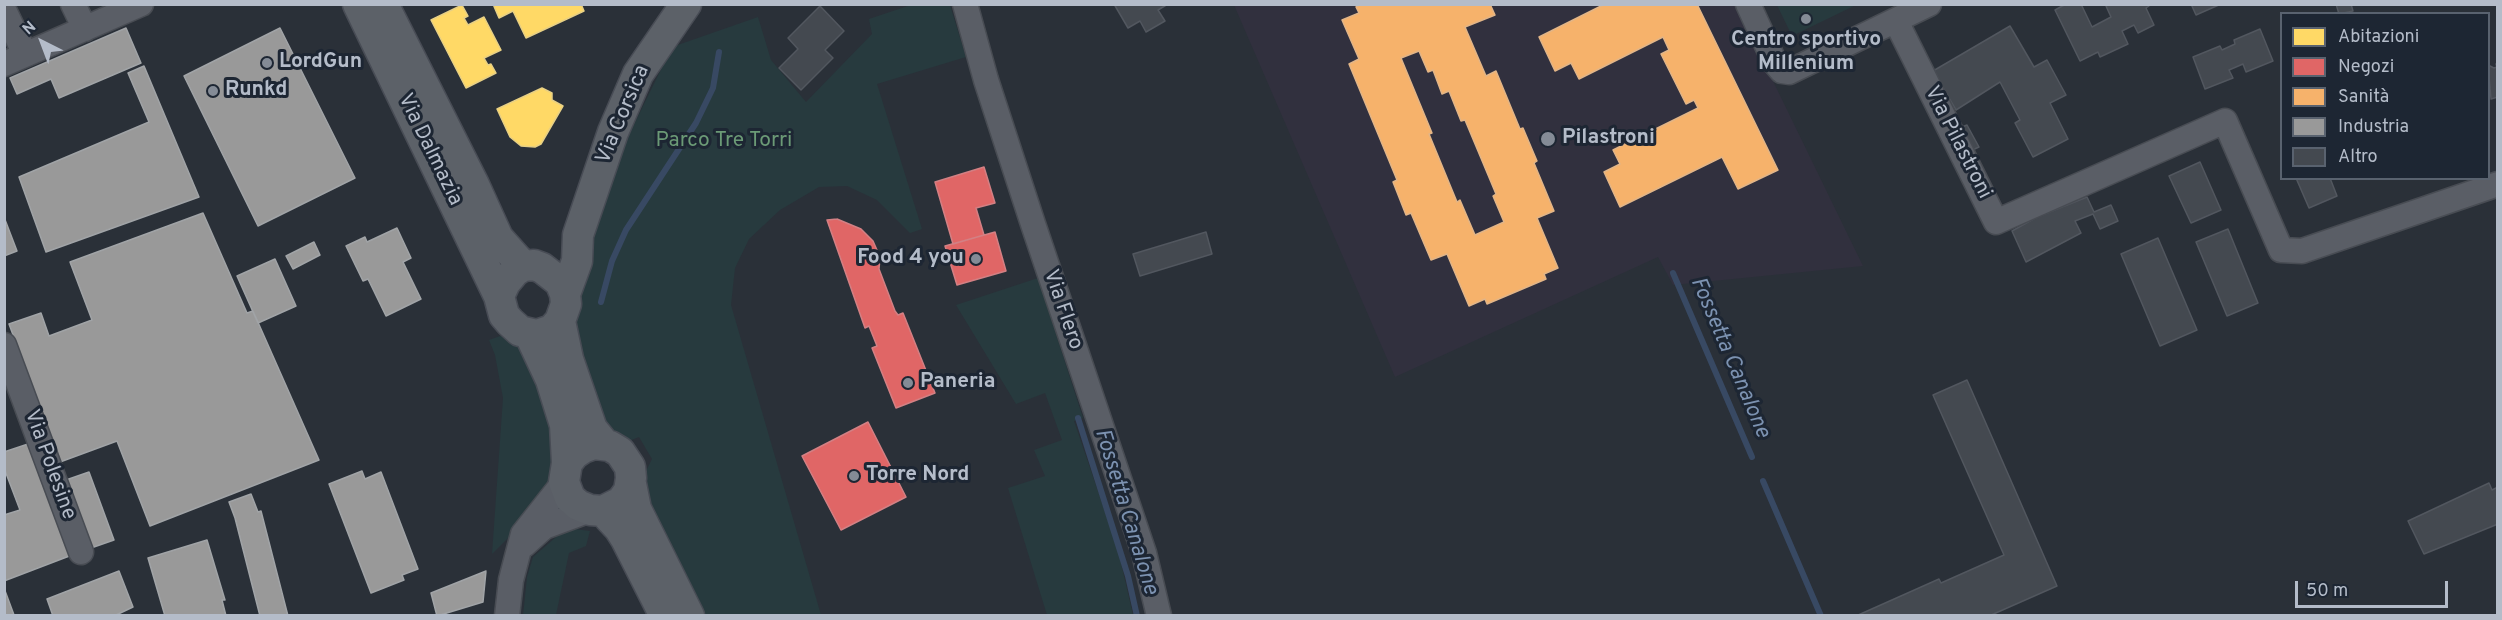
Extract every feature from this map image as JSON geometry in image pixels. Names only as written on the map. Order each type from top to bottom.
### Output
[{"type":"main road","name":"Via Dalmazia","points":[[358,4],[499,296]]},
{"type":"main road","name":"Via Dalmazia","points":[[383,4],[474,185],[498,238],[533,267]]},
{"type":"main road","name":"Via Corsica","points":[[563,307],[577,261],[578,235],[614,132],[638,74],[686,4]]},
{"type":"main road","name":"Via Corsica","points":[[499,296],[505,283],[533,267],[578,235]]},
{"type":"main road","points":[[533,267],[556,277],[563,307],[568,359],[592,429],[605,445]]},
{"type":"main road","points":[[499,296],[504,315],[520,331],[530,334],[546,333],[563,307]]},
{"type":"main road","points":[[530,334],[551,380],[565,425],[566,472],[570,498],[578,506],[596,511],[619,528],[665,615]]},
{"type":"main road","points":[[566,472],[574,454],[583,448],[594,444],[605,445],[620,452],[631,472],[636,508],[688,615]]},
{"type":"main road","points":[[596,511],[621,502],[631,484]]},
{"type":"street","points":[[73,4],[85,29]]},
{"type":"street","points":[[4,10],[15,59],[141,4]]},
{"type":"street","name":"Via Flero","points":[[965,4],[986,80],[1144,553],[1159,615]]},
{"type":"street","points":[[1748,4],[1775,63],[1782,71],[1789,72],[1929,4]]},
{"type":"street","name":"Via Pilastroni","points":[[1896,21],[1996,222],[2225,121],[2281,250],[2302,251],[2498,184]]},
{"type":"street","name":"Via Polesine","points":[[4,345],[81,552]]},
{"type":"street","points":[[507,615],[516,553],[523,534],[566,472]]},
{"type":"street","points":[[516,553],[544,527],[596,511]]},
{"type":"shaded area","name":"Pilastroni","points":[[1234,5],[1736,5],[1863,266],[1673,285],[1658,257],[1395,377]]},
{"type":"green space","name":"Parco Tre Torri","points":[[911,5],[950,5],[966,57],[877,84],[922,229],[910,233],[877,200],[847,186],[819,187],[780,210],[749,239],[735,268],[731,305],[821,615],[704,615],[647,510],[645,473],[652,459],[639,437],[624,443],[604,427],[575,332],[592,239],[619,155],[672,47],[758,17],[771,60],[806,102],[872,34],[869,19]]},
{"type":"green space","name":"Centro sportivo Millenium","points":[[1777,5],[1856,5],[1792,36]]},
{"type":"green space","points":[[1038,278],[1083,418],[1074,421],[1118,550],[1133,615],[1047,615],[1008,488],[1045,476],[1034,450],[1062,440],[1045,393],[1016,404],[956,305]]},
{"type":"green space","points":[[503,335],[515,339],[548,403],[554,476],[528,518],[492,554],[503,398],[495,355],[489,340]]},
{"type":"green space","points":[[575,529],[590,531],[586,546],[569,553],[556,615],[523,616],[527,577],[533,557],[563,531]]},
{"type":"building: Abitazioni","points":[[493,4],[581,4],[584,11],[526,38],[513,11],[499,18]]},
{"type":"building: Abitazioni","points":[[462,5],[468,16],[464,18],[468,25],[484,17],[501,50],[484,58],[496,73],[466,88],[431,20]]},
{"type":"building: Abitazioni","points":[[542,88],[552,93],[552,100],[563,106],[541,144],[535,147],[521,146],[510,137],[497,109]]},
{"type":"building: Negozi","points":[[984,167],[995,203],[976,208],[984,235],[953,244],[935,182]]},
{"type":"building: Negozi","points":[[837,219],[861,229],[873,241],[880,257],[879,269],[895,311],[898,315],[903,313],[935,393],[896,408],[872,348],[877,346],[869,326],[865,328],[827,220]]},
{"type":"building: Negozi","points":[[995,232],[1006,271],[957,285],[945,246]]},
{"type":"building: Negozi","name":"Torre Nord","points":[[868,422],[906,497],[841,530],[802,456]]},
{"type":"building: Sanità","points":[[1361,4],[1490,4],[1495,15],[1465,27],[1486,76],[1496,71],[1520,129],[1523,128],[1537,161],[1534,163],[1554,211],[1537,218],[1558,268],[1544,274],[1546,279],[1487,304],[1485,299],[1469,306],[1447,254],[1431,260],[1411,213],[1406,215],[1393,182],[1397,180],[1349,64],[1359,59],[1342,20],[1359,13],[1356,7]],"holes":[[[1419,51],[1428,72],[1433,70],[1442,94],[1449,91],[1461,121],[1465,120],[1496,194],[1493,196],[1504,222],[1475,235],[1460,200],[1457,202],[1401,58]]]},
{"type":"building: Sanità","points":[[1605,4],[1697,4],[1778,170],[1738,189],[1722,157],[1620,207],[1604,172],[1620,164],[1613,150],[1698,108],[1694,100],[1686,104],[1661,54],[1669,50],[1663,37],[1579,79],[1571,63],[1555,71],[1539,37]]},
{"type":"building: Industria","points":[[126,28],[141,63],[59,98],[51,79],[17,94],[10,78]]},
{"type":"building: Industria","points":[[280,28],[355,178],[258,226],[184,76]]},
{"type":"building: Industria","points":[[144,66],[199,197],[46,252],[19,177],[149,122],[128,73]]},
{"type":"building: Industria","points":[[203,213],[247,313],[253,311],[319,460],[150,526],[117,441],[60,462],[9,324],[41,313],[49,336],[92,320],[70,262]]},
{"type":"building: Industria","points":[[4,217],[17,251],[4,256]]},
{"type":"building: Industria","points":[[397,228],[411,258],[403,262],[421,299],[386,316],[368,279],[363,281],[346,246],[365,237],[367,242]]},
{"type":"building: Industria","points":[[314,242],[320,255],[293,269],[286,256]]},
{"type":"building: Industria","points":[[275,259],[296,306],[258,323],[237,276]]},
{"type":"building: Industria","points":[[31,443],[72,555],[4,581],[4,515],[20,510],[4,468],[4,452]]},
{"type":"building: Industria","points":[[362,471],[365,479],[381,472],[418,569],[402,575],[404,580],[371,593],[329,484]]},
{"type":"building: Industria","points":[[89,472],[114,540],[91,548],[66,480]]},
{"type":"building: Industria","points":[[251,494],[258,512],[261,511],[288,616],[260,616],[229,502]]},
{"type":"building: Industria","points":[[207,540],[225,600],[222,600],[226,616],[165,616],[148,558]]},
{"type":"building: Industria","points":[[119,571],[133,607],[114,616],[53,616],[47,599]]},
{"type":"building: Industria","points":[[486,571],[483,602],[437,616],[431,593]]},
{"type":"building: Industria","points":[[4,588],[14,615],[4,616]]},
{"type":"building: Altro","points":[[1114,4],[1168,4],[1158,10],[1165,21],[1146,32],[1140,21],[1128,28]]},
{"type":"building: Altro","points":[[2066,4],[2081,4],[2092,27],[2111,17],[2106,6],[2110,4],[2148,4],[2146,8],[2154,25],[2138,33],[2134,25],[2122,31],[2128,44],[2100,57],[2098,52],[2080,61],[2055,10]]},
{"type":"building: Altro","points":[[2191,4],[2221,4],[2196,15]]},
{"type":"building: Altro","points":[[2336,4],[2351,4],[2353,11],[2338,12]]},
{"type":"building: Altro","points":[[820,6],[844,31],[825,50],[833,58],[801,90],[779,68],[798,49],[788,38]]},
{"type":"building: Altro","points":[[2010,26],[2034,67],[2047,60],[2066,95],[2050,103],[2068,139],[2033,157],[2015,123],[2020,120],[2000,82],[1956,110],[1933,71]]},
{"type":"building: Altro","points":[[2260,29],[2273,61],[2246,72],[2243,64],[2229,70],[2233,78],[2205,89],[2193,57],[2220,46],[2222,50],[2235,44],[2234,40]]},
{"type":"building: Altro","points":[[2496,64],[2498,64],[2498,97],[2491,99],[2490,66],[2497,67]]},
{"type":"building: Altro","points":[[1967,125],[1979,147],[1968,152],[1957,129]]},
{"type":"building: Altro","points":[[2200,162],[2221,210],[2191,223],[2169,176]]},
{"type":"building: Altro","points":[[2297,180],[2331,180],[2337,196],[2309,208]]},
{"type":"building: Altro","points":[[2087,197],[2094,212],[2111,205],[2118,221],[2100,229],[2093,214],[2075,221],[2081,233],[2026,262],[2012,231],[2037,217]]},
{"type":"building: Altro","points":[[2228,229],[2258,303],[2227,316],[2196,242]]},
{"type":"building: Altro","points":[[1206,232],[1212,254],[1140,276],[1133,254]]},
{"type":"building: Altro","points":[[2158,238],[2197,330],[2160,346],[2121,254]]},
{"type":"building: Altro","points":[[1967,380],[2057,586],[1989,616],[1856,616],[1939,579],[1941,583],[2004,555],[1933,395]]},
{"type":"building: Altro","points":[[2489,483],[2492,490],[2498,487],[2498,524],[2424,554],[2408,521]]},
{"type":"waterway","points":[[601,302],[612,261],[626,230],[696,123],[713,88],[719,52]]},
{"type":"waterway","name":"Fossetta Canalone","points":[[1673,273],[1752,457]]},
{"type":"waterway","name":"Fossetta Canalone","points":[[1078,418],[1128,576],[1137,616]]},
{"type":"waterway","name":"Fossetta Canalone","points":[[1763,481],[1821,616]]},
{"type":"place","name":"Centro sportivo Millenium","points":[[1806,19]]},
{"type":"place","name":"LordGun","points":[[267,63]]},
{"type":"place","name":"Runkd","points":[[213,91]]},
{"type":"place","name":"Pilastroni","points":[[1548,139]]},
{"type":"place","name":"Food 4 you","points":[[976,259]]},
{"type":"place","name":"Paneria","points":[[908,383]]},
{"type":"place","name":"Torre Nord","points":[[854,476]]}]
